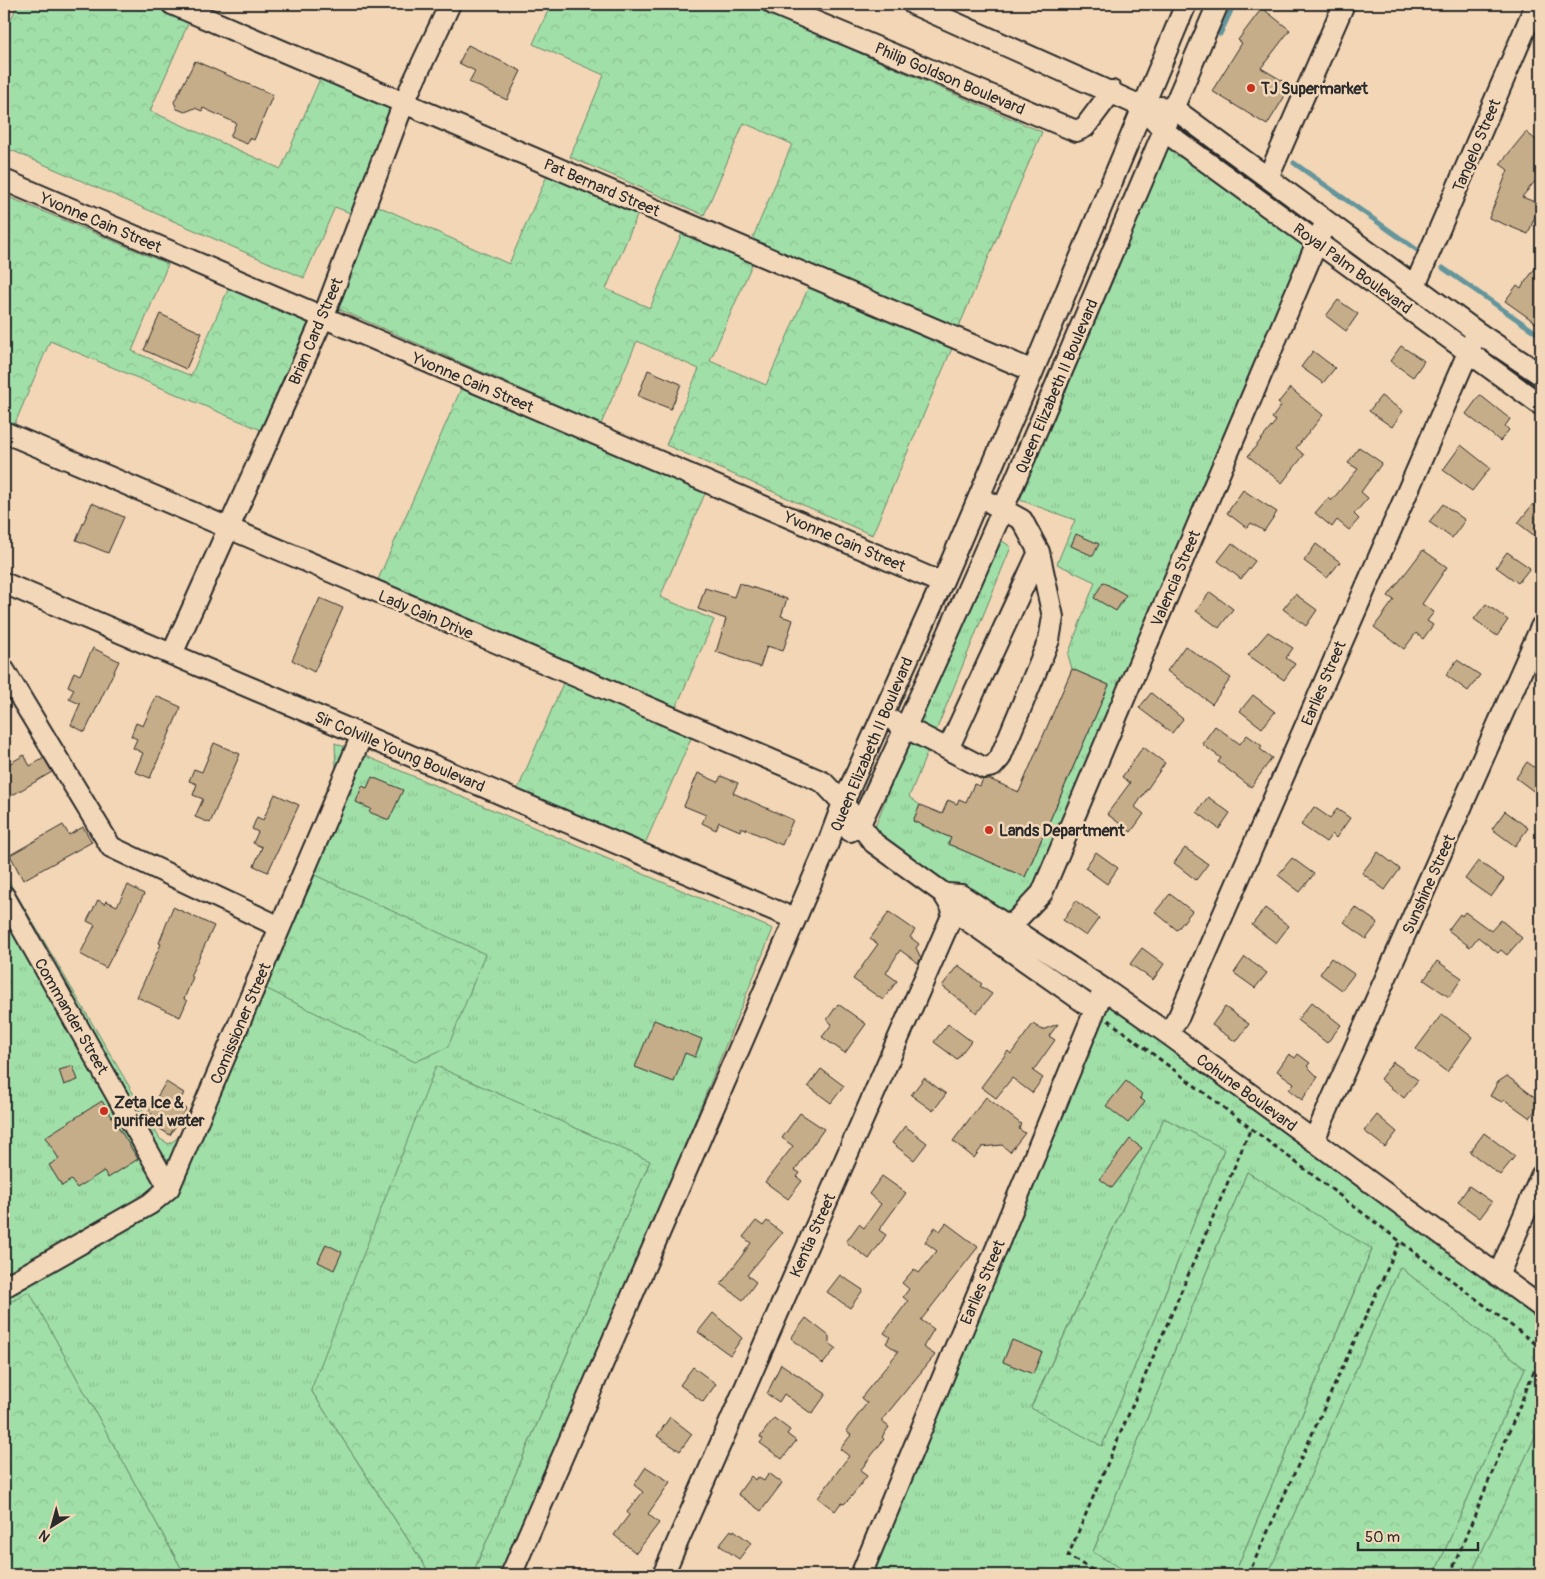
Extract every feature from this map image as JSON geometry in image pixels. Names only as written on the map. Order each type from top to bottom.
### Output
[{"type":"street","name":"Pat Bernard Street","points":[[172,4],[1033,371]]},
{"type":"street","name":"Brian Card Street","points":[[172,654],[323,318],[404,102],[450,4]]},
{"type":"street","name":"Philip Goldson Boulevard","points":[[773,4],[1076,132],[1085,127],[1112,91]]},
{"type":"street","points":[[914,4],[1112,91],[1143,107],[1173,108]]},
{"type":"street","name":"Queen Elizabeth II Boulevard","points":[[827,846],[843,803],[942,583],[1033,371],[1186,4]]},
{"type":"street","name":"Queen Elizabeth II Boulevard","points":[[827,846],[859,826],[906,728],[1003,508],[1218,4]]},
{"type":"street","points":[[1268,178],[1344,4]]},
{"type":"street","name":"Tangelo Street","points":[[1415,286],[1536,4]]},
{"type":"street","name":"Royal Palm Boulevard","points":[[1143,107],[1164,130],[1541,405]]},
{"type":"street","name":"Royal Palm Boulevard","points":[[1173,108],[1476,332],[1541,375]]},
{"type":"street","name":"Yvonne Cain Street","points":[[4,180],[942,583]]},
{"type":"street","name":"Valencia Street","points":[[1010,927],[1042,893],[1326,221]]},
{"type":"street","name":"Earlies Street","points":[[1168,1034],[1179,1016],[1476,332]]},
{"type":"street","name":"Lady Cain Drive","points":[[4,432],[228,530],[823,782],[843,803],[859,826]]},
{"type":"street","points":[[882,716],[984,768],[993,766],[1000,758],[1049,640],[1053,617],[1039,552],[1022,520],[1003,508],[978,497]]},
{"type":"street","points":[[948,749],[1039,552]]},
{"type":"street","name":"Sir Colville Young Boulevard","points":[[4,583],[795,919]]},
{"type":"street","name":"Sunshine Street","points":[[1314,1140],[1541,627]]},
{"type":"street","points":[[4,670],[111,846],[280,927]]},
{"type":"street","name":"Comissioner Street","points":[[4,1287],[150,1204],[169,1188],[362,735]]},
{"type":"street","name":"Cohune Boulevard","points":[[859,826],[874,843],[953,900],[1095,1010]]},
{"type":"street","points":[[511,1575],[827,846]]},
{"type":"street","name":"Commander Street","points":[[4,896],[169,1188]]},
{"type":"street","name":"Cohune Boulevard","points":[[953,900],[1010,927],[1104,989],[1541,1307]]},
{"type":"street","name":"Kentia Street","points":[[663,1575],[953,900]]},
{"type":"street","name":"Earlies Street","points":[[861,1575],[1104,989]]},
{"type":"street","points":[[1498,1276],[1541,1176]]},
{"type":"path","points":[[1095,1010],[1541,1348]]},
{"type":"path","points":[[1101,1575],[1068,1556],[1251,1128]]},
{"type":"path","points":[[1248,1575],[1400,1240]]},
{"type":"path","points":[[1450,1575],[1541,1354]]},
{"type":"green space","points":[[18,4],[161,4],[191,17],[150,111],[281,169],[322,74],[399,108],[353,214],[335,207],[304,278],[4,147],[4,16],[11,19]]},
{"type":"green space","points":[[551,4],[746,4],[1042,132],[957,331],[751,242],[792,144],[744,123],[704,215],[570,157],[604,75],[533,44]]},
{"type":"green space","points":[[1173,108],[1541,373],[1541,405],[1317,242],[1042,893],[1010,927],[961,895],[884,838],[875,827],[910,736],[1001,540],[1011,547],[909,797],[920,805],[913,821],[951,838],[949,844],[1025,877],[1109,685],[1072,669],[1068,655],[1095,582],[1057,564],[1075,520],[1020,500]]},
{"type":"green space","points":[[549,171],[639,211],[606,289],[650,308],[683,231],[753,262],[710,361],[766,385],[810,284],[953,346],[872,535],[666,445],[699,369],[637,341],[601,424],[334,307],[378,206],[509,264]]},
{"type":"green space","points":[[4,195],[168,264],[132,351],[191,376],[230,285],[313,321],[266,432],[50,341],[13,428],[4,424]]},
{"type":"green space","points":[[464,382],[707,489],[660,597],[714,620],[674,712],[377,582]]},
{"type":"green space","points":[[564,681],[692,736],[644,846],[517,791]]},
{"type":"green space","points":[[335,743],[773,929],[510,1575],[472,1575],[650,1161],[311,1390],[431,1575],[185,1575],[29,1292],[4,1306],[4,873],[160,1139],[169,1144],[185,1128],[336,769]]},
{"type":"green space","points":[[304,870],[485,954],[448,1047],[415,1062],[259,985]]},
{"type":"green space","points":[[1104,989],[1541,1308],[1541,1424],[1471,1575],[1434,1575],[1525,1368],[1400,1267],[1268,1575],[1234,1575],[1372,1250],[1247,1172],[1093,1552],[1132,1575],[861,1575]],"holes":[[[1164,1118],[1224,1150],[1102,1445],[1031,1407]]]},
{"type":"green space","points":[[436,1066],[650,1161],[472,1575],[431,1575],[311,1390]]},
{"type":"green space","points":[[1164,1118],[1224,1149],[1102,1446],[1031,1408]]},
{"type":"green space","points":[[1247,1172],[1372,1249],[1234,1575],[1132,1575],[1093,1552]]},
{"type":"green space","points":[[1400,1267],[1525,1368],[1434,1575],[1268,1575]]},
{"type":"green space","points":[[29,1291],[185,1575],[4,1575],[4,1306]]},
{"type":"green space","points":[[1541,1424],[1541,1575],[1471,1575]]},
{"type":"building","name":"TJ Supermarket","points":[[1262,8],[1290,30],[1261,68],[1291,86],[1267,125],[1212,91],[1242,43],[1238,40]]},
{"type":"building","points":[[468,45],[521,71],[507,100],[469,82],[475,71],[459,63]]},
{"type":"building","points":[[195,61],[273,95],[254,140],[250,138],[247,144],[230,137],[236,123],[203,108],[202,111],[195,108],[185,112],[177,109],[174,102]]},
{"type":"building","points":[[1526,132],[1541,144],[1541,174],[1522,197],[1540,204],[1528,234],[1489,218],[1508,170],[1500,164]]},
{"type":"building","points":[[1541,260],[1541,316],[1536,323],[1505,301],[1517,285],[1521,288]]},
{"type":"building","points":[[1338,300],[1358,314],[1346,331],[1326,316]]},
{"type":"building","points":[[160,314],[202,333],[186,369],[144,350]]},
{"type":"building","points":[[1401,346],[1424,361],[1413,377],[1390,361]]},
{"type":"building","points":[[1313,351],[1335,368],[1323,383],[1301,367]]},
{"type":"building","points":[[648,370],[681,384],[671,409],[638,396]]},
{"type":"building","points":[[1290,388],[1323,415],[1296,448],[1304,455],[1282,483],[1248,456],[1276,421],[1272,418],[1281,406],[1278,403]]},
{"type":"building","points":[[1480,395],[1510,419],[1505,426],[1509,430],[1500,441],[1466,414]]},
{"type":"building","points":[[1381,396],[1403,411],[1392,427],[1369,411]]},
{"type":"building","points":[[1461,445],[1490,468],[1472,491],[1443,470]]},
{"type":"building","points":[[1359,447],[1382,463],[1361,492],[1368,498],[1354,514],[1359,519],[1349,530],[1337,520],[1332,527],[1315,513],[1328,498],[1331,501],[1358,469],[1348,463]]},
{"type":"building","points":[[1243,490],[1277,512],[1264,531],[1251,523],[1247,528],[1227,513]]},
{"type":"building","points":[[92,503],[124,517],[108,553],[76,540]]},
{"type":"building","points":[[1443,504],[1465,520],[1452,538],[1429,522]]},
{"type":"building","points":[[1533,504],[1541,511],[1541,530],[1536,537],[1518,523]]},
{"type":"building","points":[[1076,534],[1099,544],[1093,556],[1071,546]]},
{"type":"building","points":[[1232,543],[1255,561],[1241,579],[1218,561]]},
{"type":"building","points":[[1316,544],[1340,562],[1327,578],[1304,561]]},
{"type":"building","points":[[1423,550],[1447,567],[1422,604],[1434,612],[1427,621],[1433,625],[1423,639],[1416,633],[1404,649],[1374,627],[1394,600],[1388,596]]},
{"type":"building","points":[[1507,552],[1530,568],[1518,583],[1496,567]]},
{"type":"building","points":[[1103,582],[1126,595],[1116,611],[1094,598]]},
{"type":"building","points":[[739,583],[787,599],[781,616],[793,620],[783,651],[767,646],[760,667],[716,652],[726,619],[698,609],[705,588],[734,597]]},
{"type":"building","points":[[1210,592],[1233,609],[1219,628],[1196,611]]},
{"type":"building","points":[[1295,594],[1317,610],[1306,626],[1283,609]]},
{"type":"building","points":[[320,598],[343,608],[314,672],[292,660]]},
{"type":"building","points":[[1486,604],[1508,620],[1497,636],[1474,619]]},
{"type":"building","points":[[1268,632],[1293,648],[1286,658],[1295,664],[1284,680],[1248,655]]},
{"type":"building","points":[[1185,646],[1231,678],[1212,704],[1167,671]]},
{"type":"building","points":[[93,648],[119,661],[85,732],[71,725],[80,704],[69,699],[74,689],[68,686],[74,672],[80,675]]},
{"type":"building","points":[[1457,660],[1480,675],[1468,691],[1446,675]]},
{"type":"building","points":[[1072,669],[1109,685],[1025,877],[948,844],[951,838],[913,821],[920,805],[942,814],[948,800],[957,804],[959,799],[966,802],[974,784],[980,786],[983,779],[989,779],[1019,792]]},
{"type":"building","points":[[1151,693],[1183,719],[1172,733],[1139,708]]},
{"type":"building","points":[[1253,695],[1275,712],[1262,728],[1240,711]]},
{"type":"building","points":[[156,696],[181,707],[150,778],[135,772],[143,753],[133,748],[137,739],[131,736],[136,723],[143,726]]},
{"type":"building","points":[[1215,726],[1240,744],[1247,735],[1262,746],[1260,749],[1272,758],[1251,787],[1218,762],[1221,758],[1202,744]]},
{"type":"building","points":[[214,743],[240,754],[210,823],[195,817],[203,799],[193,795],[197,784],[189,781],[194,769],[202,772]]},
{"type":"building","points":[[1143,747],[1165,763],[1135,807],[1144,814],[1131,832],[1107,814],[1130,783],[1122,777]]},
{"type":"building","points":[[24,755],[30,766],[44,758],[52,772],[4,800],[4,767]]},
{"type":"building","points":[[1527,762],[1541,772],[1541,787],[1536,793],[1516,778]]},
{"type":"building","points":[[698,773],[718,782],[721,776],[738,783],[733,793],[793,820],[782,845],[741,827],[740,831],[719,822],[716,830],[702,823],[706,815],[684,806]]},
{"type":"building","points":[[372,777],[403,790],[389,820],[369,812],[371,809],[356,802],[362,786],[367,788]]},
{"type":"building","points":[[275,794],[299,805],[268,872],[254,866],[262,847],[253,843],[258,832],[252,829],[257,817],[263,820]]},
{"type":"building","points":[[1208,797],[1230,813],[1219,829],[1197,812]]},
{"type":"building","points":[[1314,807],[1330,818],[1337,809],[1350,818],[1336,838],[1332,834],[1326,842],[1301,825]]},
{"type":"building","points":[[1505,811],[1528,828],[1515,846],[1492,829]]},
{"type":"building","points":[[63,825],[69,835],[83,827],[92,842],[23,880],[10,855]]},
{"type":"building","points":[[1185,848],[1208,864],[1196,880],[1174,863]]},
{"type":"building","points":[[1096,852],[1118,868],[1107,884],[1085,868]]},
{"type":"building","points":[[1378,852],[1400,869],[1385,890],[1362,873]]},
{"type":"building","points":[[1292,858],[1314,874],[1300,892],[1278,875]]},
{"type":"building","points":[[1478,861],[1504,879],[1491,897],[1465,879]]},
{"type":"building","points":[[128,885],[144,894],[106,968],[80,954],[95,925],[87,921],[98,900],[105,904],[106,901],[117,906]]},
{"type":"building","points":[[1170,894],[1192,911],[1177,930],[1155,912]]},
{"type":"building","points":[[1076,901],[1099,918],[1086,936],[1063,920]]},
{"type":"building","points":[[173,907],[214,926],[190,976],[193,977],[184,999],[187,1001],[180,1017],[137,997],[161,944],[159,943]]},
{"type":"building","points":[[1355,907],[1378,923],[1366,939],[1344,922]]},
{"type":"building","points":[[1265,908],[1289,926],[1276,943],[1252,925]]},
{"type":"building","points":[[889,912],[915,930],[910,937],[919,944],[916,948],[921,958],[918,963],[900,950],[886,973],[897,981],[883,1000],[853,979],[878,944],[870,939]]},
{"type":"building","points":[[1465,912],[1491,931],[1501,920],[1522,938],[1507,955],[1501,950],[1498,953],[1478,937],[1470,947],[1448,930],[1460,914],[1462,916]]},
{"type":"building","points":[[1142,948],[1164,964],[1153,980],[1130,964]]},
{"type":"building","points":[[1245,957],[1267,973],[1255,988],[1234,973]]},
{"type":"building","points":[[1331,958],[1354,974],[1342,990],[1320,974]]},
{"type":"building","points":[[1437,961],[1462,978],[1449,997],[1424,980]]},
{"type":"building","points":[[958,965],[982,984],[980,986],[992,994],[977,1013],[942,986]]},
{"type":"building","points":[[1312,1002],[1341,1025],[1327,1043],[1297,1020]]},
{"type":"building","points":[[838,1004],[866,1024],[845,1053],[822,1037],[832,1024],[827,1020]]},
{"type":"building","points":[[1225,1007],[1249,1024],[1236,1042],[1212,1025]]},
{"type":"building","points":[[1442,1014],[1472,1037],[1447,1072],[1416,1049]]},
{"type":"building","points":[[654,1020],[702,1039],[695,1057],[685,1053],[674,1082],[635,1067]]},
{"type":"building","points":[[948,1024],[971,1041],[957,1059],[934,1042]]},
{"type":"building","points":[[1033,1024],[1042,1030],[1058,1024],[1049,1036],[1055,1040],[1033,1071],[1043,1078],[1032,1093],[1012,1078],[996,1098],[981,1087],[1008,1051],[1011,1054]]},
{"type":"building","points":[[1289,1054],[1295,1058],[1298,1054],[1310,1063],[1307,1066],[1318,1077],[1302,1100],[1289,1090],[1294,1083],[1277,1071]]},
{"type":"building","points":[[1393,1062],[1418,1080],[1404,1098],[1380,1079]]},
{"type":"building","points":[[73,1066],[78,1080],[64,1085],[59,1070]]},
{"type":"building","points":[[821,1069],[844,1086],[831,1103],[808,1086]]},
{"type":"building","points":[[1507,1076],[1541,1102],[1530,1118],[1505,1100],[1502,1102],[1490,1096],[1498,1082]]},
{"type":"building","points":[[924,1078],[946,1094],[933,1111],[911,1095]]},
{"type":"building","points":[[1126,1081],[1142,1094],[1140,1098],[1145,1102],[1128,1123],[1106,1106]]},
{"type":"building","points":[[166,1082],[184,1093],[178,1104],[186,1109],[170,1135],[155,1126],[160,1119],[148,1112]]},
{"type":"building","points":[[986,1097],[1021,1124],[1019,1129],[1025,1133],[1010,1152],[1002,1145],[982,1147],[974,1158],[953,1141]]},
{"type":"building","points":[[102,1101],[138,1159],[108,1178],[104,1171],[77,1188],[71,1180],[62,1186],[49,1165],[59,1159],[45,1137]]},
{"type":"building","points":[[800,1113],[824,1129],[795,1170],[800,1173],[797,1177],[802,1181],[788,1199],[765,1182],[793,1146],[782,1138]]},
{"type":"building","points":[[1377,1115],[1397,1132],[1385,1147],[1364,1131]]},
{"type":"building","points":[[905,1126],[927,1143],[914,1160],[892,1143]]},
{"type":"building","points":[[1484,1133],[1515,1156],[1500,1175],[1470,1152]]},
{"type":"building","points":[[1130,1139],[1142,1148],[1112,1188],[1100,1179]]},
{"type":"building","points":[[882,1176],[906,1193],[879,1230],[886,1235],[869,1259],[846,1242],[859,1224],[864,1228],[881,1204],[869,1194]]},
{"type":"building","points":[[1469,1186],[1492,1202],[1480,1218],[1458,1202]]},
{"type":"building","points":[[756,1221],[763,1226],[767,1221],[782,1233],[747,1275],[756,1282],[743,1300],[721,1284],[751,1243],[743,1237]]},
{"type":"building","points":[[946,1223],[978,1247],[921,1320],[934,1329],[923,1347],[935,1355],[881,1421],[889,1427],[882,1437],[884,1439],[860,1471],[867,1476],[851,1497],[844,1504],[841,1503],[835,1511],[818,1498],[849,1456],[840,1449],[851,1435],[846,1431],[867,1403],[861,1398],[898,1352],[886,1343],[890,1337],[884,1333],[908,1301],[903,1297],[909,1289],[902,1283],[914,1269],[919,1273],[937,1251],[925,1242],[935,1227],[940,1231]]},
{"type":"building","points":[[326,1244],[342,1252],[334,1270],[318,1262]]},
{"type":"building","points":[[840,1275],[863,1290],[850,1308],[827,1292]]},
{"type":"building","points":[[713,1313],[742,1338],[730,1355],[698,1332]]},
{"type":"building","points":[[806,1318],[829,1336],[829,1343],[836,1348],[823,1364],[791,1338]]},
{"type":"building","points":[[1012,1340],[1042,1352],[1033,1374],[1003,1362]]},
{"type":"building","points":[[781,1364],[826,1394],[812,1414],[784,1394],[779,1402],[767,1394]]},
{"type":"building","points":[[693,1367],[716,1384],[703,1402],[680,1385]]},
{"type":"building","points":[[670,1417],[692,1434],[680,1451],[657,1436]]},
{"type":"building","points":[[774,1418],[790,1430],[787,1434],[796,1441],[782,1459],[760,1443],[763,1439],[760,1437]]},
{"type":"building","points":[[646,1467],[670,1482],[648,1514],[659,1523],[636,1553],[614,1535],[629,1515],[627,1512],[643,1492],[634,1485]]},
{"type":"building","points":[[769,1473],[782,1483],[761,1511],[738,1494],[751,1476],[755,1480],[757,1477],[764,1481]]},
{"type":"building","points":[[731,1530],[733,1532],[734,1530],[751,1543],[739,1559],[719,1545]]},
{"type":"waterway","points":[[1220,34],[1234,4]]},
{"type":"waterway","points":[[1294,163],[1420,252]]},
{"type":"waterway","points":[[1443,268],[1541,336]]},
{"type":"place","name":"TJ Supermarket","points":[[1251,88]]},
{"type":"place","name":"Lands Department","points":[[989,830]]},
{"type":"place","name":"Zeta Ice & purified water","points":[[104,1111]]}]
